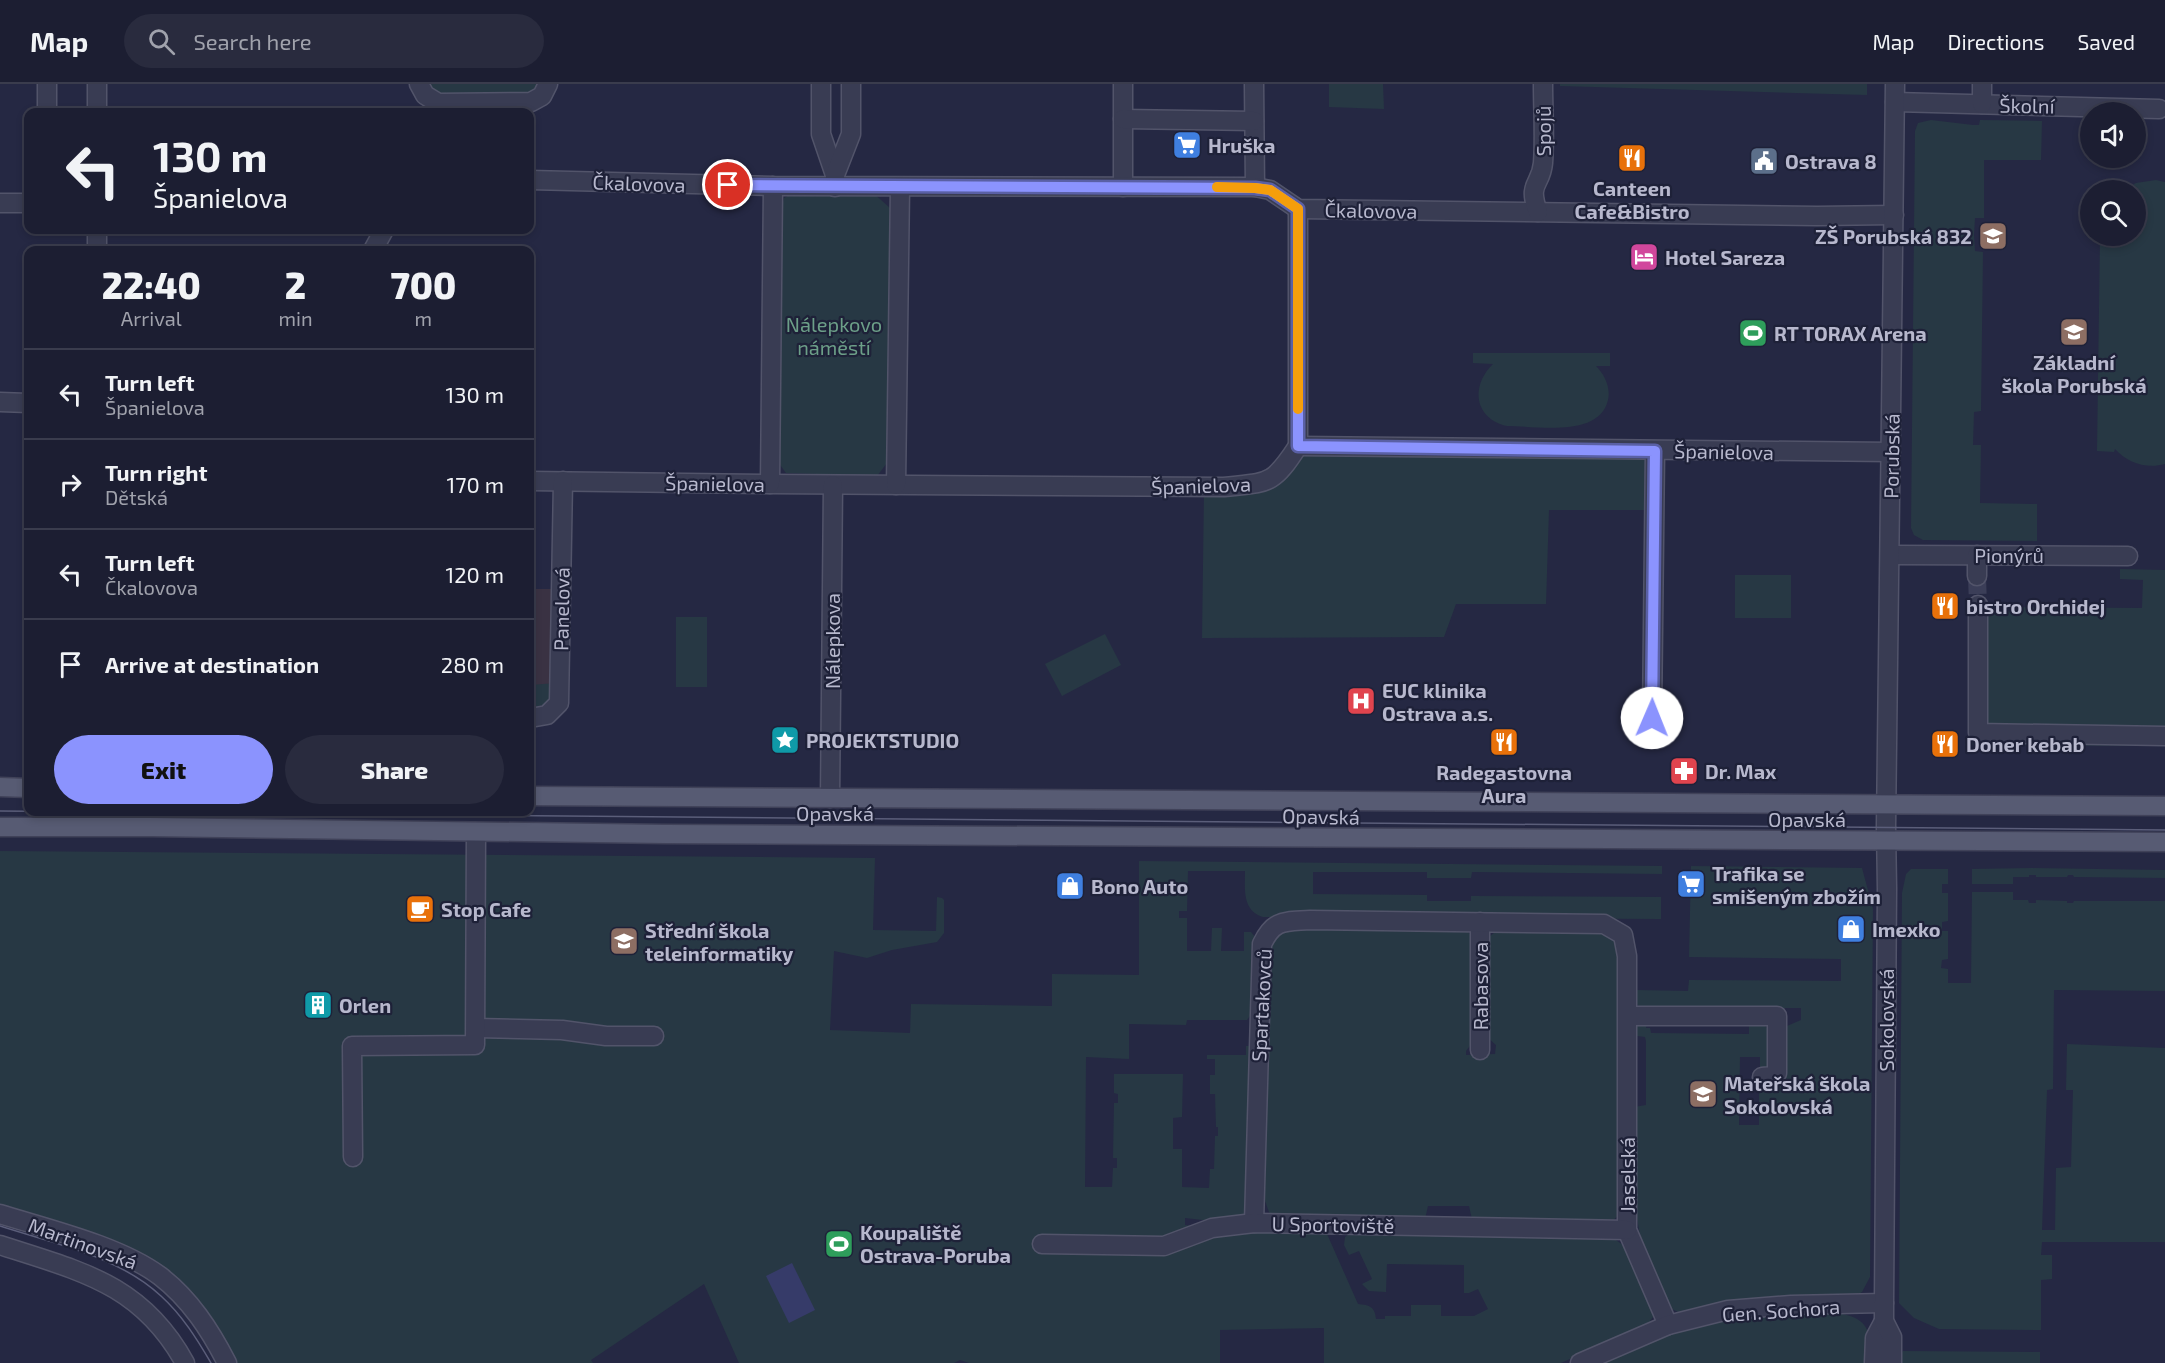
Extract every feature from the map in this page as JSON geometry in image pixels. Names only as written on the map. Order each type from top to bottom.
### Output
[{"type":"main road","points":[[0,788],[24,788]]},
{"type":"main road","name":"Opavská","points":[[534,796],[2165,806]]},
{"type":"main road","name":"Opavská","points":[[0,827],[665,834],[1886,834],[2165,842]]},
{"type":"street","points":[[47,84],[47,108]]},
{"type":"street","points":[[97,84],[97,108]]},
{"type":"street","points":[[419,84],[425,95],[438,103],[483,108],[531,102],[542,96],[548,84]]},
{"type":"street","points":[[821,84],[821,134],[835,181]]},
{"type":"street","points":[[835,181],[851,134],[851,84]]},
{"type":"street","points":[[1123,84],[1123,187]]},
{"type":"street","points":[[1254,84],[1255,188]]},
{"type":"street","name":"Spojů","points":[[1538,212],[1533,197],[1534,184],[1543,166],[1543,84]]},
{"type":"street","name":"Porubská","points":[[1886,834],[1895,84]]},
{"type":"street","points":[[1982,84],[1982,104]]},
{"type":"street","name":"Školní","points":[[1895,102],[2159,109]]},
{"type":"street","points":[[1123,119],[1254,121]]},
{"type":"street","name":"Čkalovova","points":[[534,180],[773,186],[835,181],[900,187],[1255,188],[1270,190],[1298,209],[1894,215]]},
{"type":"street","points":[[770,484],[773,186]]},
{"type":"street","points":[[896,485],[900,187]]},
{"type":"street","points":[[0,202],[24,203]]},
{"type":"street","points":[[1298,209],[1298,446]]},
{"type":"street","points":[[0,402],[24,403]]},
{"type":"street","name":"Španielova","points":[[534,480],[833,485],[1224,487],[1264,483],[1278,476],[1298,446],[1891,452]]},
{"type":"street","points":[[1652,718],[1655,451]]},
{"type":"street","name":"Panelová","points":[[534,717],[547,714],[559,703],[563,481]]},
{"type":"street","name":"Nálepkova","points":[[830,798],[833,485]]},
{"type":"street","name":"Pionýrů","points":[[1890,555],[2128,556]]},
{"type":"street","points":[[1977,555],[1977,576]]},
{"type":"street","points":[[1978,605],[1978,733],[2165,736]]},
{"type":"street","points":[[353,1156],[352,1046],[476,1045],[476,832]]},
{"type":"street","name":"Sokolovská","points":[[1886,834],[1886,1320],[1892,1363]]},
{"type":"street","name":"Spartakovců","points":[[1254,1223],[1262,944],[1269,929],[1285,922],[1310,920],[1480,922]]},
{"type":"street","name":"Jaselská","points":[[1480,922],[1604,924],[1623,935],[1627,956],[1628,1016],[1627,1230],[1668,1325]]},
{"type":"street","name":"Rabasova","points":[[1480,922],[1480,1050]]},
{"type":"street","points":[[1628,1016],[1777,1016],[1777,1073],[1773,1076],[1762,1077]]},
{"type":"street","points":[[476,1028],[562,1030],[606,1036],[654,1036]]},
{"type":"street","name":"Martinovská","points":[[0,1214],[80,1239],[149,1268],[177,1291],[193,1308],[211,1332],[227,1363]]},
{"type":"street","name":"U Sportoviště","points":[[1042,1244],[1164,1246],[1212,1227],[1254,1223],[1627,1230]]},
{"type":"street","name":"Martinovská","points":[[0,1245],[88,1274],[120,1291],[144,1310],[165,1333],[185,1363]]},
{"type":"street","name":"Gen. Sochora","points":[[1580,1363],[1668,1325],[1728,1310],[1791,1305],[1886,1320]]},
{"type":"street","name":"Sokolovská","points":[[1874,1363],[1875,1338],[1886,1320]]},
{"type":"shaded area","points":[[534,589],[553,589],[556,680],[534,708]]},
{"type":"green space","points":[[425,84],[545,84],[540,94],[444,99]]},
{"type":"green space","points":[[1329,84],[1383,84],[1384,109],[1329,107]]},
{"type":"green space","points":[[1560,84],[1867,84],[1867,95],[1560,86]]},
{"type":"green space","points":[[1931,120],[1973,125],[1979,125],[1980,120],[2042,121],[2041,160],[1984,160],[1984,218],[1975,218],[1974,235],[1975,251],[1983,252],[1981,411],[1974,412],[1973,445],[1981,445],[1980,503],[2037,504],[2037,541],[1923,540],[1914,535],[1911,528],[1915,131],[1918,123]]},
{"type":"green space","points":[[2146,182],[2165,182],[2165,464],[2151,466],[2138,464],[2115,449],[2114,452],[2097,451],[2100,246],[2146,246]]},
{"type":"green space","name":"Nálepkovo náměstí","points":[[795,192],[872,192],[890,208],[887,463],[877,476],[786,473],[778,462],[781,210],[784,198]]},
{"type":"green space","points":[[1473,353],[1610,353],[1610,366],[1596,366],[1606,381],[1609,390],[1608,400],[1602,412],[1593,420],[1580,425],[1550,428],[1507,426],[1487,416],[1482,408],[1479,400],[1481,381],[1493,364],[1473,363]]},
{"type":"green space","points":[[1305,454],[1647,458],[1645,510],[1549,510],[1546,604],[1456,604],[1444,637],[1202,638],[1204,491],[1275,487]]},
{"type":"green space","points":[[2120,569],[2165,570],[2165,746],[2009,745],[2008,743],[1969,745],[1970,605],[1988,605],[1988,607],[1995,607],[1995,611],[2009,611],[2010,607],[2142,608],[2143,580],[2120,579]]},
{"type":"green space","points":[[1735,575],[1791,575],[1791,618],[1735,618]]},
{"type":"green space","points":[[676,617],[707,617],[707,687],[676,687]]},
{"type":"green space","points":[[1105,634],[1121,665],[1062,696],[1045,664]]},
{"type":"green space","points":[[556,683],[548,704],[534,707],[534,685]]},
{"type":"green space","points":[[0,851],[875,858],[873,930],[936,931],[937,897],[944,900],[944,933],[937,942],[892,950],[867,958],[834,951],[830,1030],[910,1033],[911,1004],[1052,1006],[1052,974],[1139,975],[1139,861],[1662,866],[1662,874],[1472,872],[1471,878],[1427,878],[1427,872],[1313,872],[1313,894],[1427,895],[1427,901],[1471,901],[1471,896],[1661,897],[1661,919],[1263,917],[1251,910],[1248,904],[1245,892],[1245,871],[1188,871],[1187,911],[1179,911],[1179,918],[1187,918],[1187,951],[1211,951],[1212,928],[1222,928],[1221,951],[1244,951],[1244,932],[1251,932],[1256,938],[1255,1017],[1250,1016],[1247,1020],[1187,1020],[1186,1025],[1129,1024],[1129,1059],[1086,1057],[1085,1187],[1112,1187],[1113,1168],[1117,1168],[1117,1158],[1113,1158],[1114,1103],[1118,1103],[1118,1094],[1114,1093],[1114,1074],[1183,1074],[1182,1117],[1173,1118],[1173,1149],[1182,1149],[1182,1187],[1209,1188],[1210,1169],[1214,1169],[1215,1136],[1218,1136],[1218,1127],[1216,1127],[1215,1094],[1210,1094],[1210,1075],[1215,1075],[1215,1059],[1207,1059],[1207,1055],[1246,1055],[1246,1046],[1249,1046],[1249,1215],[1229,1223],[1185,1218],[1185,1225],[1230,1229],[1232,1232],[1327,1234],[1358,1304],[1371,1307],[1376,1319],[1385,1319],[1385,1316],[1411,1316],[1411,1305],[1441,1305],[1441,1316],[1474,1316],[1488,1309],[1478,1289],[1464,1293],[1464,1265],[1387,1264],[1386,1292],[1369,1291],[1362,1284],[1372,1279],[1359,1251],[1349,1255],[1344,1245],[1345,1237],[1348,1235],[1612,1238],[1627,1250],[1638,1268],[1654,1308],[1653,1317],[1647,1325],[1561,1363],[1324,1363],[1324,1328],[1220,1330],[1220,1363],[969,1363],[960,1360],[954,1363],[739,1363],[704,1284],[591,1360],[593,1363],[237,1363],[205,1311],[162,1267],[0,1207]]},
{"type":"green space","points":[[1691,866],[1862,868],[1873,909],[1870,1277],[1862,1292],[1856,1296],[1680,1313],[1665,1303],[1641,1241],[1635,1207],[1634,1107],[1646,1105],[1646,1041],[1645,1037],[1637,1036],[1635,1028],[1638,1024],[1647,1023],[1646,1028],[1650,1028],[1651,1033],[1749,1034],[1749,1023],[1763,1024],[1769,1030],[1773,1071],[1760,1069],[1760,1057],[1740,1057],[1739,1125],[1759,1125],[1759,1082],[1773,1082],[1783,1032],[1787,1026],[1801,1020],[1801,1008],[1640,1008],[1635,1001],[1636,990],[1688,991],[1689,980],[1841,981],[1841,959],[1689,957]]},
{"type":"green space","points":[[1911,869],[1948,869],[1948,884],[1942,884],[1942,893],[1948,893],[1948,921],[1942,922],[1942,931],[1948,931],[1948,959],[1942,960],[1941,968],[1948,969],[1948,983],[1971,983],[1972,892],[2013,892],[2013,900],[2028,900],[2029,903],[2036,903],[2036,900],[2067,901],[2067,903],[2074,901],[2165,901],[2165,991],[2054,990],[2053,1089],[2047,1090],[2042,1230],[2055,1230],[2056,1168],[2071,1167],[2073,1090],[2066,1090],[2067,1044],[2165,1048],[2165,1242],[2042,1242],[2041,1255],[2052,1255],[2052,1279],[2041,1280],[2041,1330],[1939,1329],[1914,1318],[1899,1303],[1902,893],[1906,874]]},
{"type":"green space","points":[[1972,869],[2165,870],[2165,878],[2074,877],[2073,875],[2036,877],[2036,875],[2029,875],[2029,877],[2013,877],[2013,884],[1972,884]]},
{"type":"green space","points":[[1286,928],[1467,931],[1472,936],[1475,1039],[1466,1051],[1466,1055],[1495,1054],[1496,1045],[1486,1036],[1487,942],[1490,936],[1498,930],[1603,930],[1618,939],[1620,1214],[1609,1224],[1472,1219],[1469,1206],[1428,1206],[1425,1219],[1275,1218],[1269,1212],[1264,1198],[1266,955],[1270,940]]},
{"type":"green space","points":[[1825,1312],[1851,1317],[1861,1322],[1867,1330],[1868,1363],[1598,1363],[1671,1333],[1725,1319]]},
{"type":"green space","points":[[1903,1351],[2040,1352],[2040,1363],[1900,1363],[1900,1355]]},
{"type":"water","points":[[792,1263],[815,1310],[789,1323],[766,1276]]},
{"type":"tunnel","points":[[1977,576],[1978,605]]},
{"type":"tram line","points":[[0,811],[24,811]]},
{"type":"tram line","points":[[534,816],[2165,830]]},
{"type":"tram line","points":[[0,1226],[106,1261],[144,1282],[176,1311],[195,1336],[211,1363]]},
{"type":"slow traffic","points":[[1217,187],[1270,190],[1298,209],[1298,409]]},
{"type":"place","name":"Hruška","points":[[1187,145]]},
{"type":"place","name":"Canteen Cafe&Bistro","points":[[1632,158]]},
{"type":"place","name":"Ostrava 8","points":[[1764,161]]},
{"type":"place","name":"ZŠ Porubská 832","points":[[1993,236]]},
{"type":"place","name":"Hotel Sareza","points":[[1644,257]]},
{"type":"place","name":"Základní škola Porubská","points":[[2074,332]]},
{"type":"place","name":"RT TORAX Arena","points":[[1753,333]]},
{"type":"place","name":"bistro Orchidej","points":[[1945,606]]},
{"type":"place","name":"EUC klinika Ostrava a.s.","points":[[1361,701]]},
{"type":"place","name":"PROJEKTSTUDIO","points":[[785,740]]},
{"type":"place","name":"Radegastovna Aura","points":[[1504,742]]},
{"type":"place","name":"Doner kebab","points":[[1945,744]]},
{"type":"place","name":"Dr. Max","points":[[1684,771]]},
{"type":"place","name":"Trafika se smišeným zbožím","points":[[1691,884]]},
{"type":"place","name":"Bono Auto","points":[[1070,886]]},
{"type":"place","name":"Stop Cafe","points":[[420,909]]},
{"type":"place","name":"Imexko","points":[[1851,929]]},
{"type":"place","name":"Střední škola teleinformatiky","points":[[624,941]]},
{"type":"place","name":"Orlen","points":[[318,1005]]},
{"type":"place","name":"Mateřská škola Sokolovská","points":[[1703,1094]]},
{"type":"place","name":"Koupaliště Ostrava-Poruba","points":[[839,1244]]},
{"type":"route","points":[[728,185],[1255,188],[1270,190],[1298,209],[1298,446],[1655,451],[1652,718]]}]
